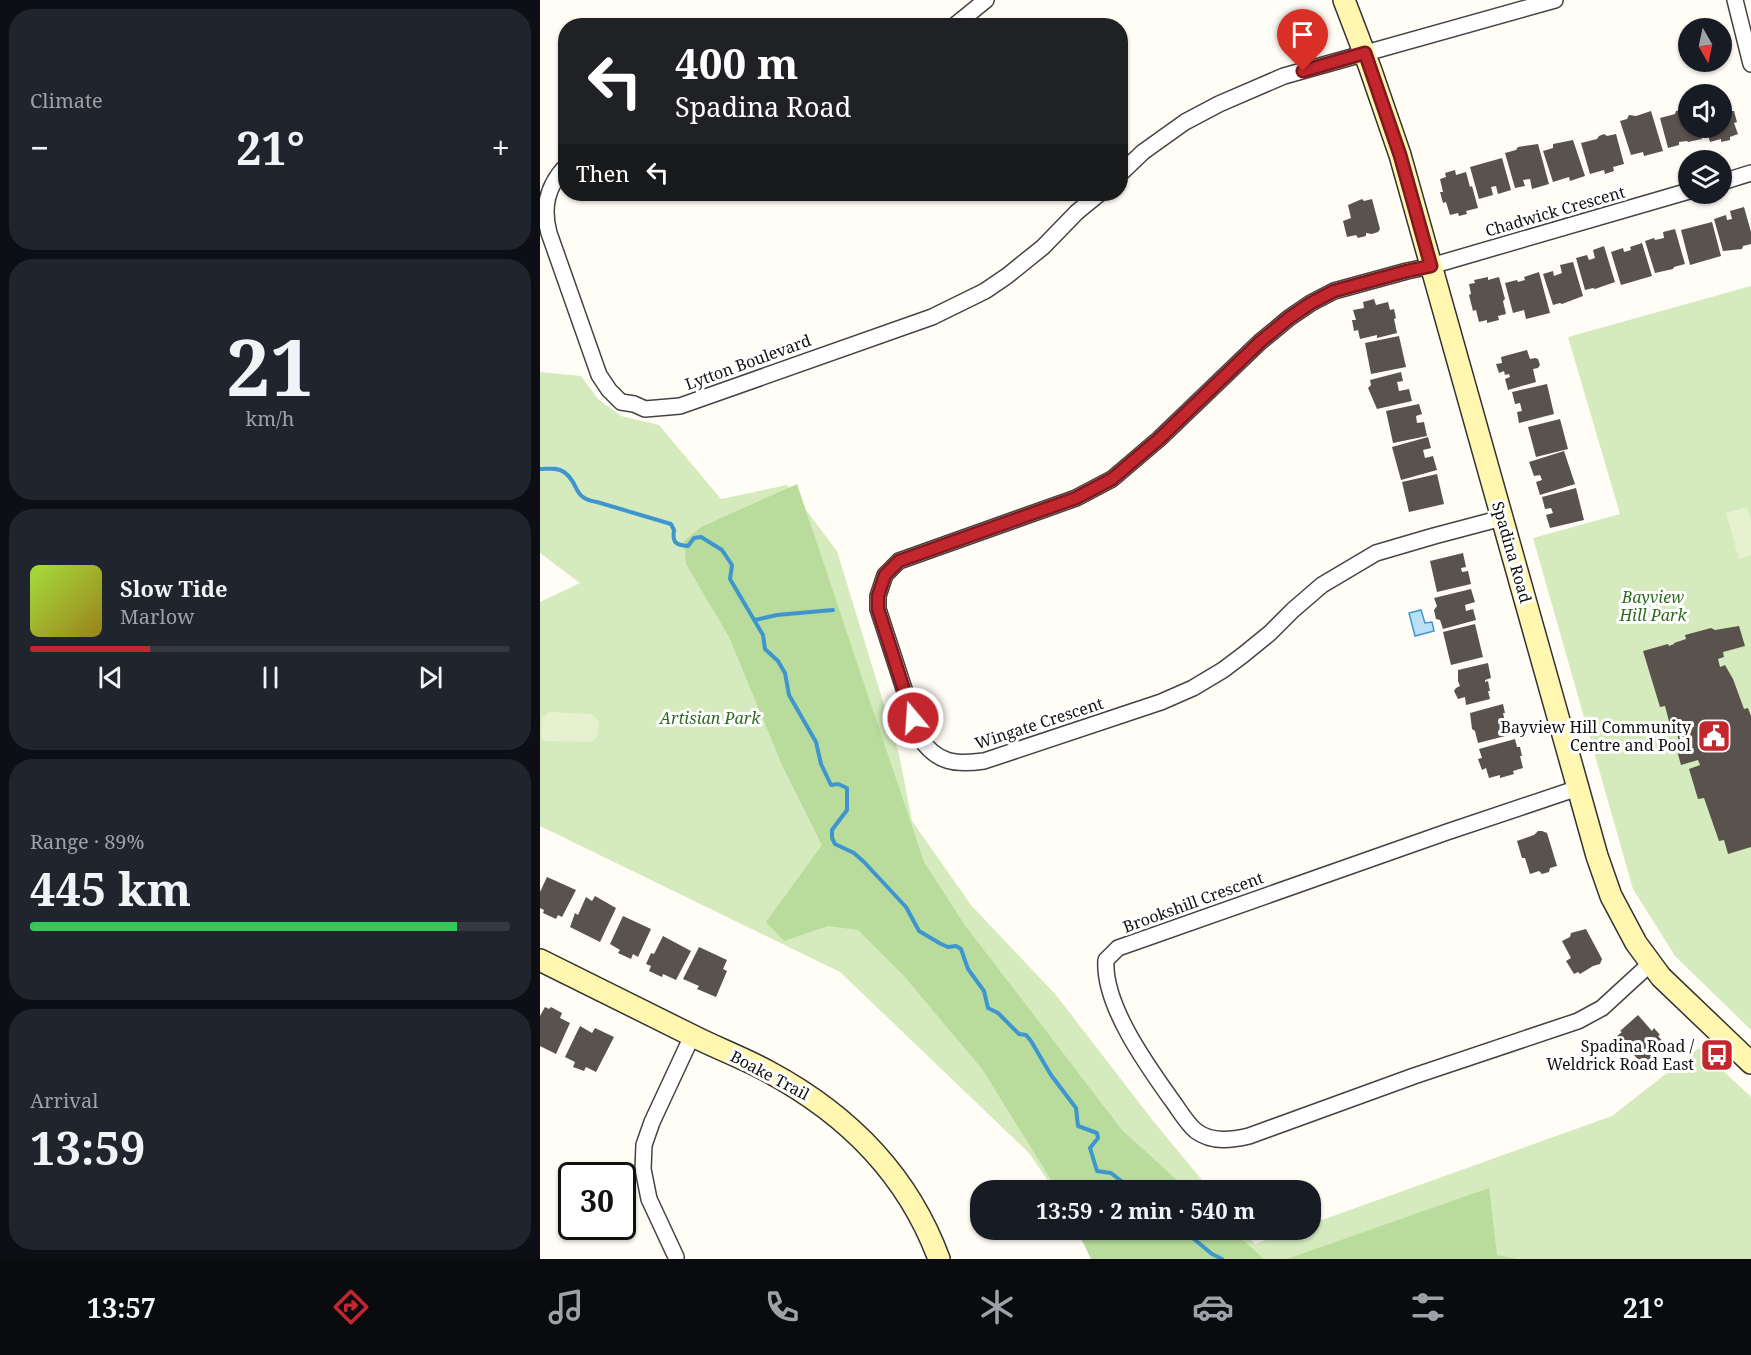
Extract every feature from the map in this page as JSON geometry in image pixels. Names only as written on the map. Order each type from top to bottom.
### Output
[{"type":"street","points":[[964,18],[986,0]]},
{"type":"street","name":"Spadina Road","points":[[1344,0],[1400,155],[1597,856],[1611,896],[1636,943],[1661,977],[1751,1063]]},
{"type":"street","points":[[1128,166],[1143,152],[1185,122],[1219,104],[1284,76],[1555,0]]},
{"type":"street","points":[[1735,0],[1751,64]]},
{"type":"street","points":[[1732,179],[1751,173]]},
{"type":"street","name":"Lytton Boulevard","points":[[558,175],[552,182],[545,217],[599,375],[621,402],[645,409],[680,406],[932,317],[959,305],[1007,276],[1043,247],[1090,201]]},
{"type":"street","name":"Chadwick Crescent","points":[[1431,266],[1678,194]]},
{"type":"street","name":"Wingate Crescent","points":[[1431,266],[1334,291],[1311,303],[1260,342],[1159,439],[1112,479],[1076,498],[899,561],[885,575],[878,596],[878,609],[920,738],[927,749],[945,760],[962,764],[984,761],[1161,702],[1193,688],[1243,655],[1322,585],[1376,554],[1502,518]]},
{"type":"street","name":"Brookshill Crescent","points":[[1578,788],[1118,948],[1106,960],[1105,970],[1122,1022],[1147,1065],[1196,1131],[1220,1140],[1234,1140],[1414,1076],[1578,1022],[1602,1008],[1651,963]]},
{"type":"street","name":"Boake Trail","points":[[540,960],[768,1071],[812,1097],[855,1132],[894,1175],[911,1201],[934,1244],[939,1259]]},
{"type":"street","points":[[678,1258],[649,1199],[643,1169],[644,1145],[652,1122],[692,1036]]},
{"type":"green space","name":"Bayview Hill Park","points":[[1751,286],[1751,1030],[1675,956],[1633,889],[1533,538],[1620,514],[1568,337]]},
{"type":"green space","name":"Artisian Park","points":[[540,372],[581,376],[598,399],[621,416],[659,425],[721,499],[787,485],[837,551],[899,754],[912,821],[971,905],[1056,995],[1202,1180],[1047,1180],[1029,1153],[840,972],[540,826],[540,602],[580,583],[540,553]]},
{"type":"green space","points":[[797,484],[924,862],[964,924],[1122,1130],[1177,1180],[1051,1180],[982,1069],[904,976],[858,930],[828,926],[784,941],[766,922],[822,845],[782,765],[729,637],[686,564],[684,541],[701,527]]},
{"type":"green space","points":[[1747,507],[1751,521],[1751,555],[1739,559],[1726,513]]},
{"type":"green space","points":[[549,712],[590,714],[596,717],[599,723],[597,738],[591,742],[545,741],[541,738],[542,718]]},
{"type":"green space","points":[[1699,1048],[1751,1097],[1751,1259],[1101,1259],[1089,1240],[1252,1240],[1255,1244],[1266,1240],[1321,1240],[1321,1220],[1612,1116]]},
{"type":"green space","points":[[1489,1188],[1497,1255],[1518,1259],[1287,1259]]},
{"type":"green space","points":[[1082,1240],[1243,1240],[1264,1259],[1091,1259]]},
{"type":"water","points":[[1421,610],[1425,623],[1432,622],[1434,631],[1415,636],[1409,613]]},
{"type":"building","points":[[1651,111],[1663,151],[1644,156],[1643,152],[1631,155],[1620,121],[1627,119],[1629,115],[1636,116]]},
{"type":"building","points":[[1678,111],[1678,138],[1702,139],[1679,142],[1679,145],[1668,148],[1660,118],[1675,114]]},
{"type":"building","points":[[1732,111],[1734,111],[1737,122],[1734,123],[1738,134],[1732,136]]},
{"type":"building","points":[[1604,134],[1607,136],[1616,134],[1624,164],[1613,167],[1614,171],[1605,174],[1604,170],[1590,174],[1581,143],[1597,139]]},
{"type":"building","points":[[1709,138],[1730,138],[1730,140],[1721,142],[1721,139],[1710,142]]},
{"type":"building","points":[[1573,140],[1585,176],[1570,181],[1569,177],[1553,182],[1543,151],[1553,148],[1553,144]]},
{"type":"building","points":[[1538,144],[1549,184],[1532,189],[1530,179],[1523,180],[1525,186],[1515,188],[1505,153],[1516,150],[1518,147]]},
{"type":"building","points":[[1502,158],[1511,190],[1498,194],[1496,186],[1491,187],[1493,195],[1479,199],[1470,167]]},
{"type":"building","points":[[1455,170],[1456,175],[1466,172],[1478,208],[1466,211],[1467,214],[1459,216],[1458,213],[1450,215],[1440,192],[1443,192],[1440,179],[1446,177],[1445,173]]},
{"type":"building","points":[[1362,199],[1364,201],[1372,199],[1380,229],[1378,232],[1366,233],[1366,236],[1358,238],[1356,235],[1347,237],[1343,221],[1351,218],[1348,205]]},
{"type":"building","points":[[1744,207],[1751,232],[1751,244],[1743,246],[1742,249],[1723,251],[1714,219],[1726,215],[1727,220],[1732,219],[1730,211]]},
{"type":"building","points":[[1712,222],[1721,256],[1690,265],[1681,230]]},
{"type":"building","points":[[1675,229],[1685,264],[1655,273],[1645,241],[1664,238],[1663,232]]},
{"type":"building","points":[[1642,243],[1652,276],[1621,285],[1611,252],[1623,248],[1624,252],[1631,250],[1630,247]]},
{"type":"building","points":[[1604,246],[1615,282],[1585,290],[1576,258],[1587,255],[1589,260],[1595,258],[1593,250]]},
{"type":"building","points":[[1573,262],[1583,296],[1553,305],[1543,274],[1553,271],[1554,276],[1562,273],[1560,265]]},
{"type":"building","points":[[1539,272],[1550,313],[1526,319],[1524,310],[1513,313],[1505,283],[1525,280],[1524,277]]},
{"type":"building","points":[[1488,277],[1488,280],[1499,277],[1505,299],[1503,301],[1506,314],[1498,316],[1499,320],[1487,323],[1487,320],[1479,322],[1476,310],[1473,311],[1469,284],[1475,283],[1474,280]]},
{"type":"building","points":[[1374,299],[1376,305],[1388,302],[1390,310],[1394,309],[1397,333],[1360,339],[1358,330],[1354,331],[1352,320],[1356,320],[1353,310],[1364,308],[1363,302]]},
{"type":"building","points":[[1399,336],[1406,367],[1371,374],[1365,343]]},
{"type":"building","points":[[1527,350],[1530,359],[1538,359],[1540,365],[1533,369],[1536,382],[1508,390],[1505,379],[1510,377],[1509,374],[1505,375],[1504,371],[1499,373],[1496,364],[1502,363],[1501,357]]},
{"type":"building","points":[[1401,372],[1403,381],[1397,382],[1399,391],[1409,389],[1412,401],[1377,409],[1368,388],[1371,385],[1370,380]]},
{"type":"building","points":[[1547,384],[1554,414],[1519,423],[1517,412],[1522,411],[1520,403],[1515,404],[1512,392]]},
{"type":"building","points":[[1419,404],[1422,414],[1416,416],[1417,423],[1424,422],[1427,436],[1393,443],[1386,411]]},
{"type":"building","points":[[1560,419],[1568,449],[1536,457],[1528,427]]},
{"type":"building","points":[[1428,437],[1431,448],[1423,450],[1425,458],[1433,456],[1437,470],[1401,480],[1392,447]]},
{"type":"building","points":[[1564,451],[1575,484],[1540,495],[1536,482],[1542,480],[1540,475],[1534,476],[1529,462]]},
{"type":"building","points":[[1437,474],[1444,504],[1409,512],[1402,482]]},
{"type":"building","points":[[1576,488],[1584,520],[1550,528],[1546,515],[1553,513],[1551,508],[1545,509],[1542,497]]},
{"type":"building","points":[[1463,553],[1466,567],[1461,568],[1462,572],[1468,571],[1471,584],[1437,592],[1430,561]]},
{"type":"building","points":[[1471,589],[1475,602],[1465,605],[1466,611],[1473,609],[1476,620],[1443,629],[1440,620],[1436,619],[1434,610],[1437,606],[1434,598]]},
{"type":"building","points":[[1475,624],[1483,657],[1451,665],[1443,632]]},
{"type":"building","name":"Bayview Hill Community Centre and Pool","points":[[1739,626],[1745,646],[1723,652],[1724,657],[1718,659],[1720,667],[1725,665],[1744,709],[1748,708],[1751,716],[1751,847],[1728,854],[1724,840],[1719,841],[1704,798],[1698,799],[1689,769],[1700,765],[1698,760],[1681,765],[1676,747],[1680,746],[1675,725],[1670,725],[1665,706],[1660,707],[1643,651],[1668,644],[1669,646],[1686,639],[1685,635],[1711,628],[1715,630]]},
{"type":"building","points":[[1488,663],[1491,678],[1485,682],[1488,681],[1490,699],[1466,705],[1465,697],[1458,699],[1454,691],[1460,686],[1458,670]]},
{"type":"building","points":[[1503,704],[1505,722],[1510,720],[1513,734],[1478,743],[1475,731],[1472,729],[1470,713]]},
{"type":"building","points":[[1515,739],[1517,747],[1520,747],[1523,768],[1513,771],[1514,774],[1489,778],[1486,768],[1482,770],[1478,759],[1482,758],[1479,749]]},
{"type":"building","points":[[1538,831],[1547,833],[1557,866],[1550,868],[1549,872],[1542,874],[1539,871],[1530,874],[1517,841],[1534,835]]},
{"type":"building","points":[[547,877],[576,890],[562,917],[558,915],[556,919],[543,913],[544,910],[540,908],[540,892]]},
{"type":"building","points":[[595,896],[616,908],[600,942],[570,927],[575,913],[578,915],[586,897],[592,901]]},
{"type":"building","points":[[623,916],[651,929],[638,957],[633,954],[631,959],[618,953],[620,950],[610,944]]},
{"type":"building","points":[[1586,929],[1602,959],[1600,964],[1580,974],[1578,972],[1574,974],[1566,961],[1571,958],[1562,941],[1570,937],[1571,933]]},
{"type":"building","points":[[663,936],[691,951],[676,980],[649,971],[651,966],[646,964]]},
{"type":"building","points":[[699,947],[727,960],[723,969],[727,971],[716,997],[697,989],[699,986],[683,979]]},
{"type":"building","points":[[545,1007],[549,1009],[551,1007],[562,1013],[560,1018],[570,1023],[556,1054],[540,1046],[540,1016]]},
{"type":"building","points":[[1638,1015],[1652,1031],[1654,1028],[1667,1046],[1643,1065],[1617,1036]]},
{"type":"building","points":[[580,1026],[592,1033],[595,1028],[614,1037],[596,1072],[586,1067],[584,1071],[573,1067],[575,1062],[565,1057]]},
{"type":"waterway","points":[[540,469],[561,470],[569,476],[584,498],[671,524],[674,530],[674,541],[678,544],[688,546],[694,538],[701,537],[722,550],[732,565],[730,579],[763,635],[765,649],[778,661],[785,673],[789,695],[816,742],[821,764],[831,785],[838,784],[847,788],[847,810],[832,830],[835,844],[854,853],[864,862],[906,907],[919,931],[941,944],[961,949],[968,969],[984,991],[988,1008],[998,1013],[1019,1034],[1026,1035],[1051,1075],[1076,1108],[1078,1126],[1097,1133],[1098,1138],[1090,1148],[1097,1171],[1111,1173],[1120,1180]]},
{"type":"waterway","points":[[755,620],[777,615],[833,610]]},
{"type":"waterway","points":[[1195,1240],[1222,1259]]},
{"type":"place","name":"Bayview Hill Community Centre and Pool","points":[[1714,736]]},
{"type":"place","name":"Spadina Road / Weldrick Road East","points":[[1717,1055]]},
{"type":"route","points":[[913,718],[878,609],[878,596],[885,575],[899,561],[1076,498],[1112,479],[1159,439],[1260,342],[1311,303],[1334,291],[1431,266],[1400,155],[1365,53],[1303,71]]}]
